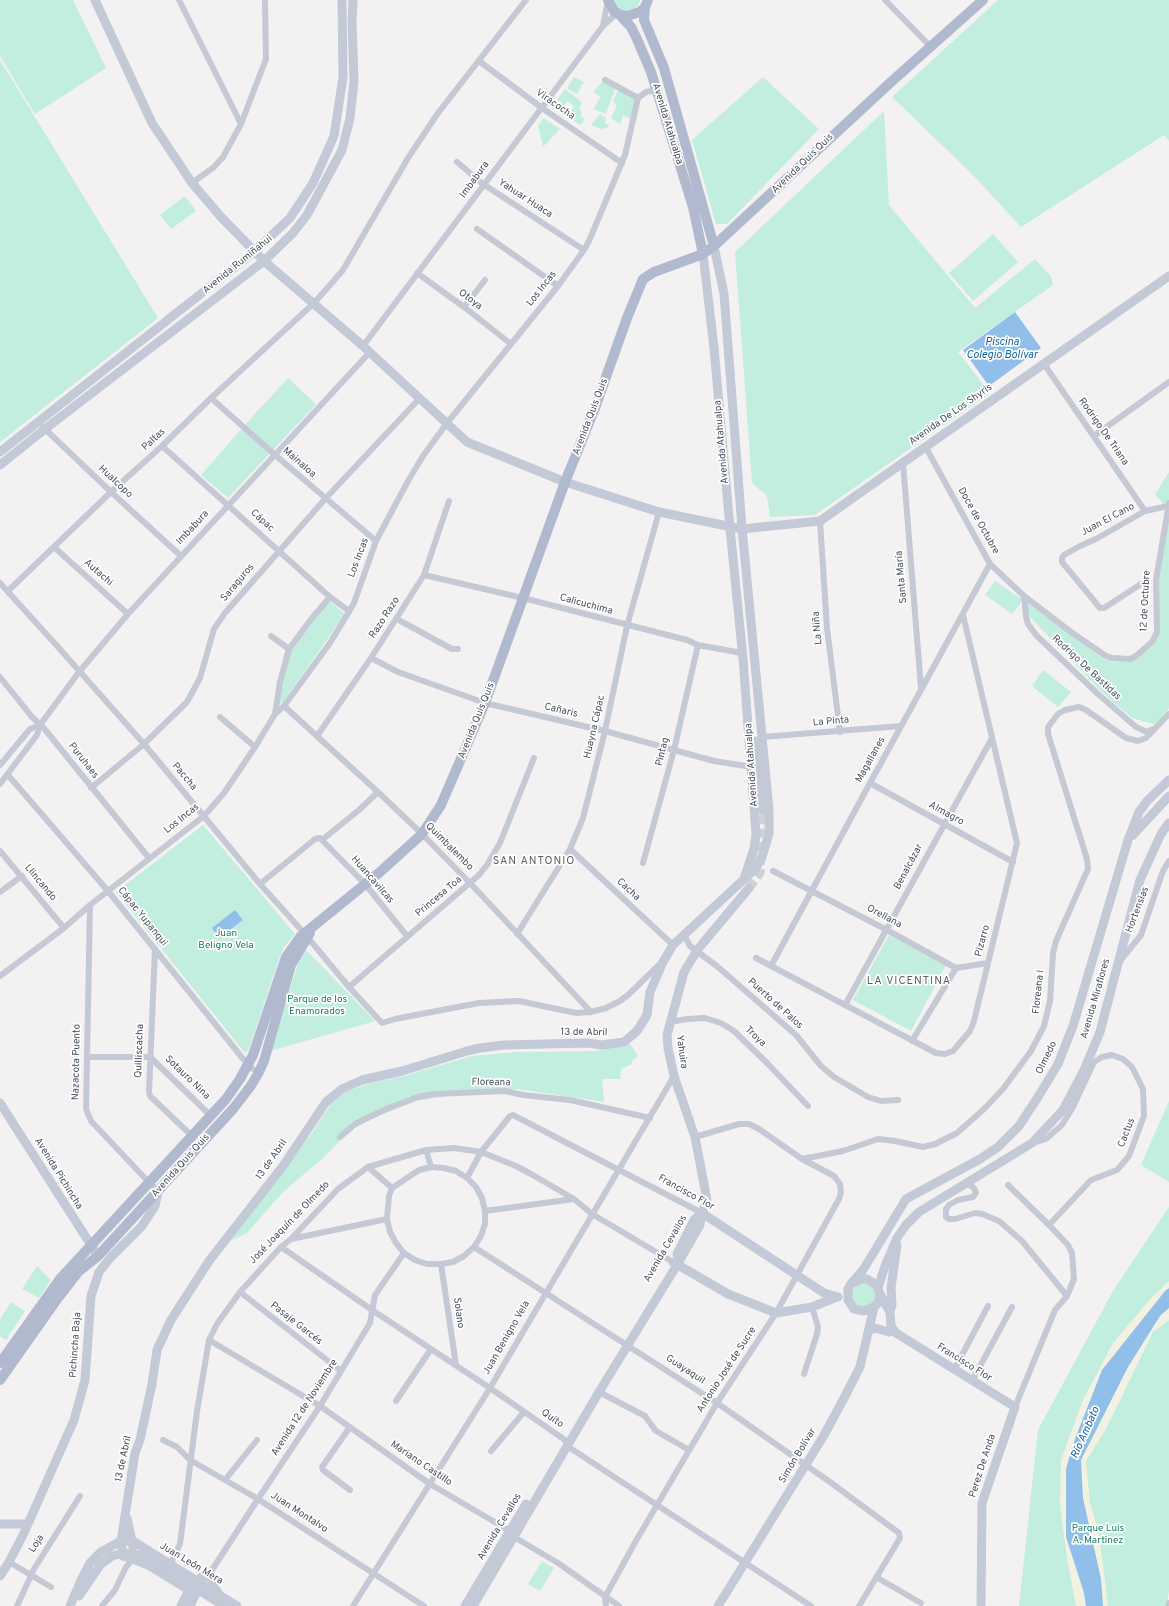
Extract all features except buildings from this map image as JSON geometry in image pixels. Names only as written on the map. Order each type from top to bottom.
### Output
[{"type":"main road","name":"Avenida De Los Shyris","points":[[95,0],[152,123],[192,183],[254,252],[366,349],[467,442],[565,482],[659,512],[730,528],[742,529],[820,521],[1169,276]]},
{"type":"main road","name":"Avenida Rumiñahui","points":[[0,452],[254,252],[290,218],[313,183],[334,136],[344,77],[342,0]]},
{"type":"main road","name":"Avenida Rumiñahui","points":[[0,465],[264,261],[293,233],[307,215],[342,150],[350,118],[354,80],[352,23],[353,0]]},
{"type":"main road","name":"Avenida Atahualpa","points":[[608,0],[610,6],[631,27],[651,72],[693,207],[703,254],[714,348],[752,766],[756,834],[754,849],[746,874],[741,882]]},
{"type":"main road","name":"Avenida Quis Quis","points":[[0,1363],[60,1279],[226,1099],[248,1064],[286,957],[305,935],[422,834],[441,805],[485,703],[565,482],[595,408],[627,318],[643,279],[654,272],[703,254],[714,246],[983,0]]},
{"type":"main road","points":[[619,14],[634,15],[640,12],[647,4]]},
{"type":"main road","points":[[647,4],[644,20],[664,68],[714,246]]},
{"type":"main road","name":"Avenida Atahualpa","points":[[624,1042],[637,1031],[647,1015],[650,992],[663,962],[673,945],[756,868],[762,858],[769,834],[769,810],[742,529],[724,294],[714,246]]},
{"type":"main road","points":[[743,656],[751,692],[763,811]]},
{"type":"main road","points":[[751,692],[755,656]]},
{"type":"main road","name":"Olmedo","points":[[853,1282],[863,1270],[906,1199],[980,1159],[998,1147],[1019,1126],[1038,1097],[1058,1064],[1073,1026],[1128,840],[1139,812],[1147,801],[1169,780]]},
{"type":"main road","points":[[1128,840],[1169,796]]},
{"type":"main road","name":"Avenida Miraflores","points":[[879,1290],[885,1266],[898,1238],[906,1225],[919,1212],[1032,1143],[1063,1110],[1084,1070],[1100,1032],[1140,880],[1161,834],[1169,823]]},
{"type":"main road","name":"Yahuira","points":[[702,1213],[707,1200],[695,1137],[674,1076],[668,1048],[667,1035],[684,972],[698,948],[749,888]]},
{"type":"main road","name":"Avenida Quis Quis","points":[[0,1380],[79,1271],[98,1256],[219,1125],[233,1109],[258,1074],[264,1061],[292,965],[305,935]]},
{"type":"main road","name":"13 de Abril","points":[[122,1555],[121,1541],[135,1453],[140,1440],[152,1384],[157,1350],[171,1320],[209,1261],[283,1166],[326,1102],[342,1089],[362,1080],[402,1071],[473,1050],[504,1044],[587,1043],[602,1045],[624,1042]]},
{"type":"main road","name":"Avenida Pichincha","points":[[0,1103],[98,1256]]},
{"type":"main road","name":"Pichincha Baja","points":[[0,1576],[24,1533],[26,1524],[65,1443],[74,1420],[87,1369],[89,1318],[92,1296],[99,1272],[110,1258],[142,1226],[155,1206],[158,1192]]},
{"type":"main road","name":"Avenida Cevallos","points":[[473,1606],[512,1534],[675,1263],[694,1220],[702,1213]]},
{"type":"main road","name":"Francisco Flor","points":[[702,1213],[824,1293],[837,1297],[847,1297]]},
{"type":"main road","points":[[890,1312],[892,1304],[891,1288],[898,1238]]},
{"type":"main road","name":"José Joaquín de Olmedo","points":[[675,1263],[728,1294],[776,1313],[812,1308],[837,1297]]},
{"type":"main road","points":[[879,1290],[879,1299],[875,1306],[868,1311],[857,1310],[852,1306],[847,1297],[848,1289],[853,1282],[862,1279],[871,1281],[879,1290],[890,1312],[893,1330],[901,1337]]},
{"type":"main road","points":[[875,1306],[884,1311],[889,1332]]},
{"type":"main road","name":"Simón Bolívar","points":[[718,1606],[806,1465],[843,1400],[860,1367],[875,1306]]},
{"type":"main road","name":"Francisco Flor","points":[[870,1330],[875,1328],[889,1332],[893,1336],[901,1337],[1015,1407]]},
{"type":"main road","name":"Avenida Cevallos","points":[[566,1443],[599,1392],[626,1344]]},
{"type":"main road","name":"Perez De Anda","points":[[981,1606],[982,1503],[1015,1407]]},
{"type":"main road","name":"13 de Abril","points":[[125,1513],[133,1542],[133,1559]]},
{"type":"main road","points":[[0,1524],[26,1524]]},
{"type":"main road","name":"Avenida Cevallos","points":[[465,1606],[512,1534]]},
{"type":"main road","points":[[71,1606],[82,1578],[90,1563],[101,1552],[121,1541],[133,1542]]},
{"type":"main road","name":"Juan León Mera","points":[[133,1542],[237,1606]]},
{"type":"main road","points":[[71,1606],[101,1564],[112,1556],[132,1553],[150,1559],[224,1606]]},
{"type":"main road","points":[[122,1555],[148,1565],[189,1590]]},
{"type":"main road","points":[[212,1572],[214,1587],[220,1595]]},
{"type":"main road","points":[[181,1606],[189,1590],[198,1581]]},
{"type":"main road","points":[[190,1606],[198,1581]]},
{"type":"street","points":[[179,0],[241,124]]},
{"type":"street","points":[[192,183],[214,167],[223,157],[241,124],[266,59],[265,0]]},
{"type":"street","name":"Paltas","points":[[8,591],[211,398],[314,304],[343,270],[408,158],[438,114],[526,0]]},
{"type":"street","name":"Imbabura","points":[[603,26],[608,0]]},
{"type":"street","points":[[885,0],[931,47]]},
{"type":"street","name":"Imbabura","points":[[0,784],[37,735],[40,725],[79,672],[128,614],[275,455],[366,349],[417,273],[603,26],[619,14]]},
{"type":"street","name":"Viracocha","points":[[479,61],[542,108],[622,163]]},
{"type":"street","points":[[605,80],[638,98],[646,92],[657,90]]},
{"type":"street","name":"Los Incas","points":[[0,976],[64,928],[90,905],[204,816],[224,793],[256,747],[275,714],[284,706],[330,643],[354,603],[376,541],[417,465],[447,423],[558,286],[590,241],[625,155],[638,98]]},
{"type":"street","name":"Yahuar Huaca","points":[[457,162],[484,184],[584,250]]},
{"type":"street","points":[[477,229],[558,286]]},
{"type":"street","name":"Otoya","points":[[417,273],[511,344]]},
{"type":"street","points":[[464,307],[485,280]]},
{"type":"street","name":"Rodrigo De Triana","points":[[1044,364],[1145,511]]},
{"type":"street","points":[[1094,436],[1169,382]]},
{"type":"street","name":"Mainaloa","points":[[211,398],[376,541]]},
{"type":"street","name":"Saraguros","points":[[91,788],[144,744],[187,702],[200,678],[214,629],[225,613],[325,498],[419,399]]},
{"type":"street","name":"Hualcopo","points":[[37,422],[181,556]]},
{"type":"street","name":"Cápac","points":[[162,446],[330,597],[349,611]]},
{"type":"street","name":"Doce de Octubre","points":[[925,446],[990,564],[1024,596]]},
{"type":"street","name":"Santa María","points":[[903,463],[921,689]]},
{"type":"street","name":"Razo Razo","points":[[317,736],[397,619],[424,575],[450,500]]},
{"type":"street","name":"Juan El Cano","points":[[1141,584],[1104,608],[1100,608],[1062,562],[1062,558],[1064,555],[1096,539],[1145,511],[1168,505]]},
{"type":"street","name":"12 de Octubre","points":[[1024,596],[1071,632],[1106,656],[1123,659],[1130,659],[1136,656],[1152,642],[1157,632],[1156,580],[1168,505]]},
{"type":"street","name":"Huayna Cápac","points":[[517,934],[570,849],[583,818],[605,731],[627,626],[659,512]]},
{"type":"street","name":"La Niña","points":[[820,521],[828,628],[840,732]]},
{"type":"street","name":"Autachi","points":[[54,547],[128,614]]},
{"type":"street","name":"Magallanes","points":[[771,966],[990,564]]},
{"type":"street","name":"Calicuchima","points":[[424,575],[523,598],[627,626],[688,640],[698,645],[743,656]]},
{"type":"street","name":"Paccha","points":[[0,583],[144,744],[260,884],[382,1023],[395,1019],[479,1003],[519,1001],[576,1013],[591,1012]]},
{"type":"street","name":"Rodrigo De Bastidas","points":[[1024,596],[1026,616],[1030,627],[1054,653],[1136,727],[1147,732],[1158,726]]},
{"type":"street","points":[[275,714],[280,682],[289,649],[330,597]]},
{"type":"street","name":"Pizarro","points":[[756,958],[912,1041],[940,1054],[948,1053],[955,1049],[973,1026],[1017,848],[1016,836],[963,615]]},
{"type":"street","points":[[397,619],[452,648],[458,649]]},
{"type":"street","points":[[271,636],[289,649]]},
{"type":"street","name":"Pintag","points":[[643,863],[674,750],[698,645]]},
{"type":"street","name":"Cañaris","points":[[371,658],[398,672],[485,703],[605,731],[714,761],[752,766]]},
{"type":"street","name":"Puruhaes","points":[[0,677],[149,858]]},
{"type":"street","name":"Quimbalembo","points":[[284,706],[422,834],[591,1012]]},
{"type":"street","name":"Floreana I","points":[[802,1159],[843,1151],[878,1139],[923,1147],[935,1144],[957,1133],[984,1109],[1003,1089],[1031,1051],[1044,1026],[1050,1001],[1053,954],[1056,941],[1088,869],[1087,859],[1048,734],[1048,727],[1058,714],[1065,710],[1079,707],[1086,710],[1126,738],[1134,741],[1143,740],[1169,714]]},
{"type":"street","points":[[220,717],[256,747]]},
{"type":"street","name":"Imbabura","points":[[0,765],[30,729],[40,725]]},
{"type":"street","name":"La Pinta","points":[[762,738],[901,726]]},
{"type":"street","name":"Benalcázar","points":[[845,1005],[992,738]]},
{"type":"street","name":"Princesa Toa","points":[[349,987],[470,883],[487,865],[500,843],[534,758]]},
{"type":"street","name":"Cápac Yupanqui","points":[[8,775],[108,891],[248,1064],[258,1074]]},
{"type":"street","name":"Almagro","points":[[870,783],[1013,862]]},
{"type":"street","points":[[260,884],[315,839],[321,839],[378,792]]},
{"type":"street","name":"Huancavilcas","points":[[321,839],[365,884],[407,936]]},
{"type":"street","name":"Cacha","points":[[570,849],[673,945]]},
{"type":"street","name":"Llincando","points":[[0,851],[64,928]]},
{"type":"street","name":"Hortensias","points":[[1118,963],[1141,935],[1169,861]]},
{"type":"street","name":"Orellana","points":[[773,871],[812,890],[956,968]]},
{"type":"street","points":[[0,892],[22,876]]},
{"type":"street","name":"Nazacota Puento","points":[[90,905],[86,1109],[91,1122],[158,1192]]},
{"type":"street","name":"Puerto de Palos","points":[[684,935],[690,946],[718,967],[796,1035],[821,1066],[834,1077],[868,1097],[881,1101],[898,1100]]},
{"type":"street","name":"Quilliscacha","points":[[155,949],[150,1057],[150,1096],[192,1136]]},
{"type":"street","points":[[591,1012],[606,1008],[620,1001],[663,962]]},
{"type":"street","points":[[912,1041],[956,968],[988,963]]},
{"type":"street","name":"Troya","points":[[670,1022],[705,1018],[721,1023],[734,1031],[808,1106]]},
{"type":"street","name":"Cactus","points":[[1032,1143],[1046,1139],[1062,1125],[1073,1107],[1094,1062],[1102,1057],[1112,1055],[1123,1059],[1132,1067],[1143,1089],[1144,1116],[1129,1156],[1117,1170],[1091,1180],[1049,1224]]},
{"type":"street","name":"Sotauro Nina","points":[[88,1058],[150,1057],[211,1115],[219,1125]]},
{"type":"street","name":"Juan Benigno Vela","points":[[353,1606],[490,1388],[674,1076]]},
{"type":"street","name":"Floreana","points":[[340,1137],[355,1124],[386,1109],[418,1097],[434,1094],[505,1091],[523,1095],[570,1100],[650,1118]]},
{"type":"street","name":"Francisco Flor","points":[[481,1152],[510,1116],[513,1115],[702,1213]]},
{"type":"street","points":[[695,1137],[738,1124],[746,1124],[760,1130],[802,1159]]},
{"type":"street","name":"José Joaquín de Olmedo","points":[[170,1565],[180,1544],[190,1460],[209,1340],[217,1324],[240,1292],[281,1247],[291,1239],[338,1189],[368,1167],[426,1150],[454,1148],[481,1152],[516,1166],[574,1199],[592,1214],[675,1263]]},
{"type":"street","points":[[426,1150],[431,1167]]},
{"type":"street","points":[[467,1178],[481,1152]]},
{"type":"street","name":"Antonio José de Sucre","points":[[605,1596],[657,1504],[717,1403],[776,1313],[796,1274],[839,1199],[842,1192],[840,1184],[834,1176],[802,1159]]},
{"type":"street","points":[[368,1167],[392,1188]]},
{"type":"street","points":[[431,1167],[456,1171],[467,1178],[476,1187],[482,1198],[485,1211],[485,1224],[474,1247],[459,1259],[440,1264],[421,1262],[404,1253],[390,1232],[387,1219],[389,1196],[392,1188],[419,1170],[431,1167]]},
{"type":"street","points":[[967,1183],[974,1188],[976,1193],[973,1197],[958,1200],[949,1205],[946,1209],[946,1217],[949,1219],[955,1219],[975,1213],[982,1214],[999,1221],[1022,1241],[1067,1296]]},
{"type":"street","points":[[1008,1185],[1049,1224],[1068,1245],[1072,1253],[1074,1279],[1067,1296],[1055,1310],[1015,1407]]},
{"type":"street","points":[[485,1211],[574,1199]]},
{"type":"street","points":[[291,1239],[387,1219]]},
{"type":"street","name":"Quito","points":[[281,1247],[372,1310],[490,1388],[566,1443],[812,1606]]},
{"type":"street","name":"Guayaquil","points":[[474,1247],[717,1403],[806,1465],[899,1533],[900,1538],[876,1578]]},
{"type":"street","name":"Avenida 12 de Noviembre","points":[[198,1581],[206,1572],[212,1572],[258,1499],[320,1406],[370,1323],[375,1295],[404,1253]]},
{"type":"street","name":"Solano","points":[[440,1264],[456,1365]]},
{"type":"street","name":"Pasaje Garcés","points":[[240,1292],[340,1372]]},
{"type":"street","points":[[954,1370],[988,1306]]},
{"type":"street","points":[[972,1381],[1012,1307]]},
{"type":"street","points":[[804,1374],[818,1334],[818,1327],[812,1308]]},
{"type":"street","name":"Mariano Castillo","points":[[209,1340],[320,1406],[430,1484],[558,1562],[619,1606]]},
{"type":"street","points":[[396,1401],[431,1349]]},
{"type":"street","points":[[599,1392],[645,1416],[656,1431],[689,1450]]},
{"type":"street","points":[[491,1451],[524,1412]]},
{"type":"street","points":[[350,1427],[322,1467],[323,1470],[350,1490]]},
{"type":"street","name":"Juan Montalvo","points":[[163,1440],[177,1448],[190,1460],[258,1499],[424,1606]]},
{"type":"street","points":[[225,1480],[257,1440]]},
{"type":"street","name":"Loja","points":[[17,1606],[31,1574],[80,1496]]},
{"type":"street","name":"13 de Abril","points":[[122,1555],[126,1567]]},
{"type":"street","points":[[102,1606],[114,1590],[126,1567],[133,1559]]},
{"type":"street","points":[[9,1562],[51,1587]]},
{"type":"street","points":[[859,1606],[876,1578],[921,1603]]},
{"type":"street","points":[[605,1596],[606,1606]]},
{"type":"green space","points":[[0,0],[73,0],[106,68],[35,114],[0,56]]},
{"type":"green space","points":[[613,0],[640,1],[636,9],[628,12],[619,10]]},
{"type":"green space","points":[[998,0],[1169,0],[1169,141],[1164,135],[1021,227],[974,176],[892,97]]},
{"type":"green space","points":[[0,60],[158,318],[0,442]]},
{"type":"green space","points":[[574,77],[584,82],[577,94],[567,88]]},
{"type":"green space","points":[[763,77],[819,129],[727,224],[716,224],[692,140]]},
{"type":"green space","points":[[603,81],[616,86],[606,114],[593,109],[601,97],[593,92]]},
{"type":"green space","points":[[619,88],[636,95],[632,119],[623,116],[620,124],[611,118],[617,105],[613,102]]},
{"type":"green space","points":[[565,89],[582,102],[579,109],[582,112],[580,117],[585,118],[581,125],[567,117],[574,106],[567,101],[565,105],[557,100]]},
{"type":"green space","points":[[884,111],[889,205],[975,308],[1035,259],[1051,276],[1053,285],[958,352],[990,393],[815,515],[770,517],[767,496],[752,483],[735,252]]},
{"type":"green space","points":[[600,114],[606,118],[605,124],[609,124],[607,128],[600,129],[591,125]]},
{"type":"green space","points":[[543,118],[560,129],[543,147],[538,126]]},
{"type":"green space","points":[[185,196],[196,211],[171,229],[160,215]]},
{"type":"green space","points":[[993,234],[1018,262],[973,301],[949,273]]},
{"type":"green space","points":[[288,378],[316,404],[228,498],[201,475]]},
{"type":"green space","points":[[1169,472],[1169,708],[1157,725],[1132,718],[1104,694],[1032,619],[1027,613],[1027,603],[1104,659],[1113,662],[1131,661],[1153,646],[1157,633],[1159,576],[1168,510],[1155,494]]},
{"type":"green space","points":[[995,581],[1023,600],[1012,614],[985,595]]},
{"type":"green space","points":[[325,598],[345,614],[283,702],[273,708],[285,651]]},
{"type":"green space","points":[[1043,670],[1071,692],[1058,707],[1032,686]]},
{"type":"green space","name":"Juan Beligno Vela","points":[[203,825],[295,934],[284,947],[249,1049],[245,1053],[116,892]]},
{"type":"green space","points":[[889,935],[946,965],[911,1031],[853,1000]]},
{"type":"green space","name":"Parque de los Enamorados","points":[[306,950],[375,1021],[270,1051],[299,961]]},
{"type":"green space","points":[[630,1044],[638,1056],[632,1061],[632,1064],[621,1069],[620,1079],[602,1079],[604,1102],[518,1089],[482,1090],[416,1101],[371,1119],[349,1131],[322,1159],[283,1192],[247,1233],[232,1240],[242,1221],[312,1133],[331,1104],[346,1092],[370,1083],[404,1076],[472,1056],[518,1052],[595,1051]]},
{"type":"green space","points":[[1169,1101],[1169,1182],[1141,1165]]},
{"type":"green space","name":"Parque Luis A. Martinez","points":[[1169,1207],[1169,1591],[1166,1606],[1019,1606],[1038,1430],[1113,1291]]},
{"type":"green space","points":[[37,1266],[51,1280],[39,1298],[22,1289]]},
{"type":"green space","points":[[866,1282],[877,1291],[873,1305],[856,1308],[849,1292],[851,1289]]},
{"type":"green space","points":[[11,1302],[25,1311],[6,1340],[0,1336],[0,1319]]},
{"type":"green space","points":[[542,1561],[554,1568],[540,1591],[528,1584]]},
{"type":"sand","points":[[1169,1281],[1169,1320],[1153,1332],[1106,1429],[1086,1461],[1090,1503],[1099,1533],[1108,1606],[1076,1606],[1067,1558],[1060,1506],[1061,1460],[1083,1400],[1113,1343],[1152,1297]]},
{"type":"water","name":"Piscina Colegio Bolívar","points":[[1015,312],[1041,348],[989,386],[963,350]]},
{"type":"water","points":[[235,910],[243,920],[219,938],[212,928]]},
{"type":"water","name":"Río Ambato","points":[[1169,1288],[1169,1308],[1160,1316],[1128,1367],[1081,1460],[1083,1498],[1101,1579],[1103,1606],[1086,1606],[1084,1593],[1066,1537],[1066,1469],[1073,1444],[1102,1370]]},
{"type":"tunnel","points":[[749,888],[760,873],[763,811]]},
{"type":"district","name":"SAN ANTONIO","points":[[534,862]]},
{"type":"district","name":"LA VICENTINA","points":[[909,982]]}]
